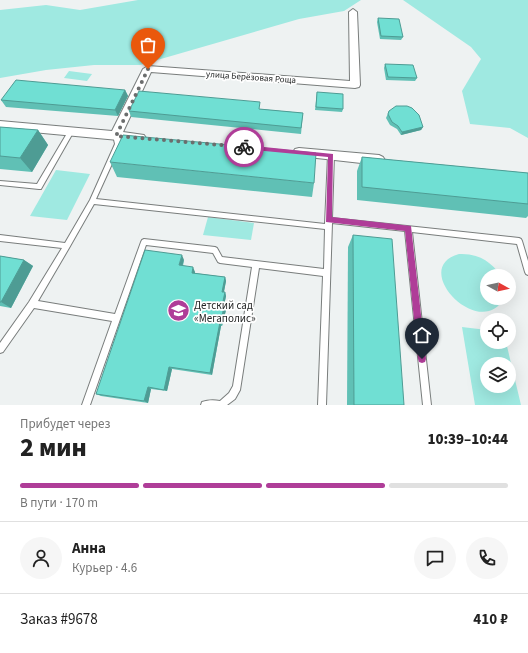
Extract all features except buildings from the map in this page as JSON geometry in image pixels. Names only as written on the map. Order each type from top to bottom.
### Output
[{"type":"street","name":"улица Берёзовая Роща","points":[[116,136],[148,69],[355,86],[353,12]]},
{"type":"street","points":[[0,125],[155,139]]},
{"type":"street","points":[[286,151],[394,161]]},
{"type":"lane","points":[[0,183],[39,187],[71,131]]},
{"type":"lane","points":[[0,349],[32,304],[92,201],[118,144],[116,136]]},
{"type":"lane","points":[[322,405],[331,155]]},
{"type":"lane","points":[[92,201],[329,223],[408,228],[519,240],[528,272]]},
{"type":"lane","points":[[408,228],[427,405]]},
{"type":"lane","points":[[0,238],[67,246]]},
{"type":"lane","points":[[86,405],[144,242],[215,250],[220,260],[327,273]]},
{"type":"lane","points":[[205,405],[221,405],[232,396],[237,387],[256,264]]},
{"type":"lane","points":[[32,304],[117,318]]},
{"type":"shaded area","points":[[138,0],[361,0],[344,11],[299,19],[140,65],[94,65],[46,70],[0,78],[0,10],[46,5],[80,10]]},
{"type":"shaded area","points":[[403,0],[528,0],[528,138],[510,128],[470,124],[462,91],[481,59],[471,47]]},
{"type":"shaded area","points":[[69,71],[92,74],[87,81],[64,78]]},
{"type":"shaded area","points":[[56,170],[90,174],[67,220],[30,216]]},
{"type":"shaded area","points":[[208,217],[254,223],[251,240],[203,235]]},
{"type":"shaded area","points":[[459,254],[466,254],[483,259],[493,266],[495,269],[480,269],[480,305],[497,305],[493,309],[480,312],[466,307],[454,298],[445,286],[441,273],[445,262]]},
{"type":"shaded area","points":[[462,327],[480,329],[480,349],[508,349],[510,357],[480,357],[480,393],[516,393],[516,384],[521,405],[475,405]]},
{"type":"way so far","points":[[148,69],[116,136],[244,147]]},
{"type":"place","name":"Детский сад «Мегаполис»","points":[[179,311]]},
{"type":"route","points":[[244,147],[331,155],[329,220],[408,228],[422,359]]}]
